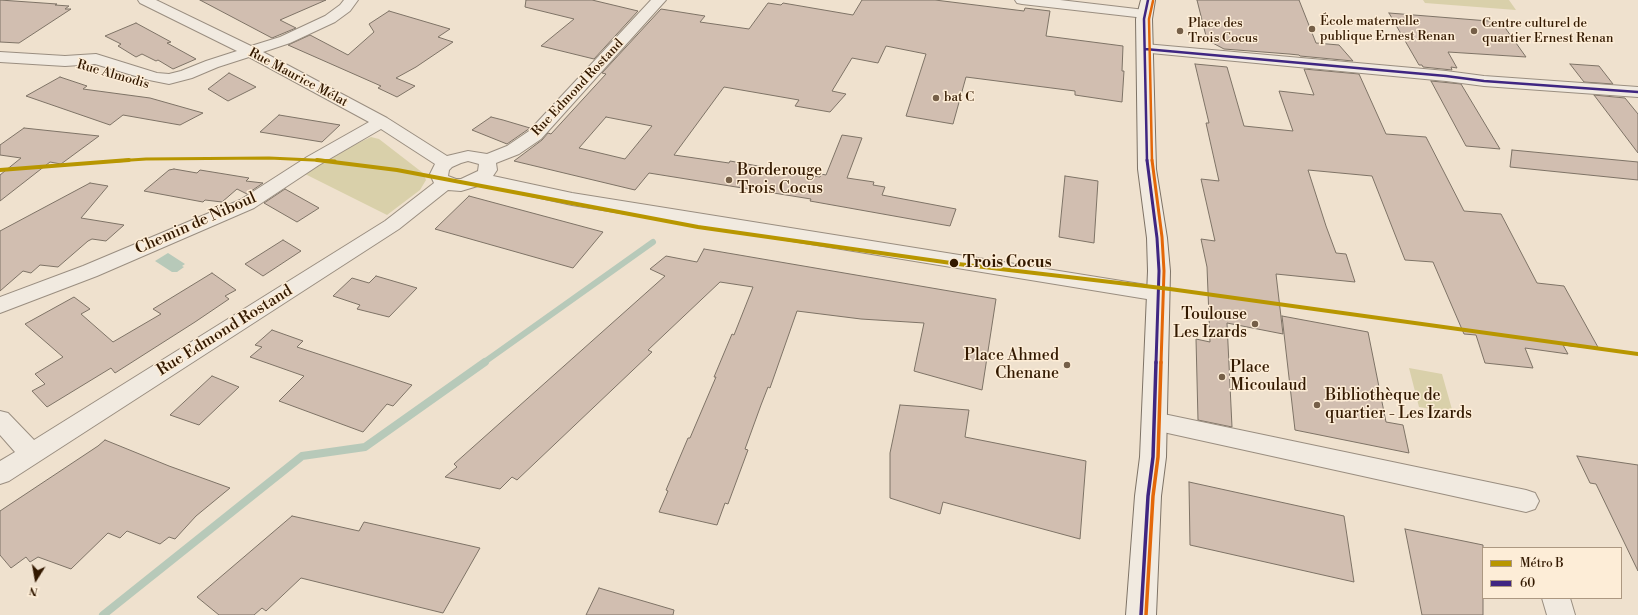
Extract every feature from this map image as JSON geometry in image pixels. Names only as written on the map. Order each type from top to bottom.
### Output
[{"type":"street","name":"Rue Maurice Mélat","points":[[145,0],[249,52],[381,122],[446,173]]},
{"type":"street","points":[[317,21],[338,0]]},
{"type":"street","points":[[317,21],[341,11],[351,0]]},
{"type":"street","name":"Rue Edmond Rostand","points":[[486,160],[513,150],[535,135],[659,0]]},
{"type":"street","points":[[1022,0],[1147,7],[1145,49],[1146,169],[1157,238],[1158,294],[1153,457],[1148,496],[1141,615]]},
{"type":"street","name":"Rue Almodis","points":[[0,57],[65,61],[140,85],[166,87],[195,80],[222,68],[249,52],[285,40],[317,21]]},
{"type":"street","points":[[1145,49],[1446,76],[1484,81],[1638,92]]},
{"type":"street","name":"Rue Almodis","points":[[0,63],[42,60]]},
{"type":"street","name":"Chemin de Niboul","points":[[0,305],[90,271],[248,204],[313,161],[381,122]]},
{"type":"street","points":[[468,156],[486,160],[488,170],[479,179],[462,185],[446,173],[456,158],[468,156]]},
{"type":"street","name":"Rue Edmond Rostand","points":[[0,474],[392,225],[446,173]]},
{"type":"street","points":[[479,179],[572,199],[1158,294]]},
{"type":"street","points":[[0,420],[32,453]]},
{"type":"street","points":[[1154,421],[1526,500]]},
{"type":"street","points":[[1556,599],[1561,615]]},
{"type":"shaded area","points":[[1423,0],[1509,0],[1516,10],[1425,3]]},
{"type":"shaded area","points":[[371,137],[379,139],[423,173],[426,180],[420,190],[387,215],[305,174],[354,145]]},
{"type":"shaded area","points":[[168,253],[185,264],[182,266],[184,267],[177,272],[172,272],[155,261]]},
{"type":"shaded area","points":[[1409,368],[1442,374],[1453,413],[1419,407]]},
{"type":"building","points":[[0,0],[57,4],[55,5],[69,6],[65,9],[71,9],[19,43],[0,42]]},
{"type":"building","points":[[200,0],[326,0],[280,20],[296,28],[272,38]]},
{"type":"building","points":[[526,0],[592,0],[638,11],[594,59],[541,46],[574,19],[525,7]]},
{"type":"building","points":[[862,0],[935,0],[1024,11],[1025,8],[1050,11],[1046,36],[1123,46],[1122,71],[1124,71],[1122,102],[1075,95],[1075,91],[966,77],[953,124],[906,116],[926,54],[886,46],[878,63],[852,58],[832,91],[846,94],[830,112],[795,106],[799,100],[724,87],[674,155],[729,163],[730,161],[820,177],[821,174],[826,175],[842,135],[862,138],[847,178],[874,182],[873,185],[885,187],[882,195],[956,209],[950,226],[810,201],[811,199],[649,173],[635,190],[514,161],[542,140],[548,133],[551,134],[606,74],[602,73],[661,9],[705,16],[700,22],[749,29],[768,3],[781,5],[783,3],[853,15]],"holes":[[[606,117],[652,126],[625,159],[579,148]]]},
{"type":"building","points":[[1197,0],[1299,0],[1316,43],[1339,45],[1353,61],[1224,49],[1207,40]]},
{"type":"building","points":[[389,11],[450,29],[438,37],[453,42],[416,67],[396,78],[415,86],[397,97],[378,88],[381,86],[288,45],[310,35],[348,55],[374,32],[369,24]]},
{"type":"building","points":[[1389,13],[1501,22],[1526,57],[1448,52],[1457,68],[1451,67],[1452,70],[1423,67],[1422,65],[1419,65]]},
{"type":"building","points":[[136,23],[171,42],[167,43],[196,59],[173,69],[158,60],[156,61],[142,54],[136,57],[118,46],[121,44],[105,36]]},
{"type":"building","points":[[1195,64],[1227,67],[1244,126],[1293,131],[1279,91],[1314,95],[1304,69],[1359,74],[1386,134],[1426,137],[1464,211],[1501,214],[1537,283],[1564,286],[1599,349],[1563,345],[1568,354],[1525,348],[1533,368],[1485,363],[1476,335],[1464,334],[1433,262],[1405,260],[1372,176],[1308,170],[1336,253],[1346,254],[1355,282],[1276,274],[1283,334],[1227,323],[1232,427],[1198,420],[1196,339],[1210,342],[1207,267],[1201,239],[1215,241],[1201,179],[1219,181],[1206,123],[1209,123]]},
{"type":"building","points":[[1570,64],[1599,66],[1613,84],[1584,82]]},
{"type":"building","points":[[229,73],[256,87],[228,101],[208,89]]},
{"type":"building","points":[[60,77],[87,86],[83,89],[150,98],[203,113],[180,125],[123,115],[110,125],[26,96]]},
{"type":"building","points":[[1431,81],[1461,84],[1500,149],[1466,146]]},
{"type":"building","points":[[1594,95],[1625,98],[1638,114],[1638,153]]},
{"type":"building","points":[[279,115],[340,125],[322,142],[260,132]]},
{"type":"building","points":[[491,117],[530,128],[507,144],[472,130]]},
{"type":"building","points":[[24,128],[99,136],[61,164],[50,162],[0,201],[0,175],[21,158],[0,155],[0,145]]},
{"type":"building","points":[[1512,150],[1638,162],[1638,180],[1510,167]]},
{"type":"building","points":[[174,169],[197,173],[200,170],[249,178],[246,181],[263,183],[247,194],[237,189],[222,202],[205,200],[203,202],[144,191],[169,170]]},
{"type":"building","points":[[1065,176],[1098,181],[1094,243],[1059,237]]},
{"type":"building","points":[[90,183],[108,186],[81,218],[124,225],[106,241],[92,239],[88,241],[58,267],[40,265],[31,273],[23,271],[0,291],[0,231]]},
{"type":"building","points":[[285,189],[319,208],[297,222],[264,203]]},
{"type":"building","points":[[469,196],[603,232],[573,268],[435,229]]},
{"type":"building","points":[[283,240],[301,251],[263,276],[245,264]]},
{"type":"building","points":[[704,249],[996,299],[982,390],[914,371],[924,323],[861,319],[797,311],[770,388],[768,387],[745,449],[748,450],[728,504],[725,503],[717,525],[659,512],[668,491],[666,490],[688,438],[690,438],[716,377],[714,377],[732,334],[734,335],[753,287],[720,282],[648,350],[652,352],[517,480],[512,477],[500,489],[445,477],[457,467],[454,464],[665,276],[650,269],[666,256],[697,262]]},
{"type":"building","points":[[212,273],[236,290],[225,296],[229,299],[195,322],[115,373],[111,368],[47,407],[32,391],[45,384],[35,374],[63,357],[25,324],[74,297],[90,309],[81,314],[113,342],[161,314],[153,309]]},
{"type":"building","points":[[376,276],[417,288],[389,317],[357,309],[360,305],[333,296],[352,278],[369,283]]},
{"type":"building","points":[[1282,316],[1368,332],[1386,422],[1403,425],[1409,453],[1295,430]]},
{"type":"building","points":[[272,330],[303,341],[297,347],[412,385],[393,406],[387,404],[363,432],[279,401],[304,376],[250,357],[262,347],[255,345]]},
{"type":"building","points":[[212,376],[239,387],[199,425],[170,415]]},
{"type":"building","points":[[900,405],[969,410],[965,437],[1086,461],[1080,539],[943,502],[940,514],[890,498],[890,453]]},
{"type":"building","points":[[105,440],[169,466],[230,488],[196,516],[175,539],[169,537],[160,544],[127,531],[120,538],[108,533],[71,569],[38,557],[30,562],[26,557],[11,568],[0,555],[0,511]]},
{"type":"building","points":[[1577,456],[1638,465],[1638,571],[1596,484],[1590,483]]},
{"type":"building","points":[[1189,482],[1344,516],[1354,582],[1190,545]]},
{"type":"building","points":[[292,516],[359,531],[364,522],[480,548],[443,613],[301,578],[266,611],[262,608],[254,615],[219,615],[197,597]]},
{"type":"building","points":[[1405,529],[1483,545],[1483,615],[1422,615]]},
{"type":"building","points":[[599,588],[674,610],[673,615],[586,615]]},
{"type":"waterway","points":[[483,363],[653,242]]},
{"type":"waterway","points":[[103,615],[302,456],[365,447],[485,362]]},
{"type":"metro line","name":"B","points":[[0,170],[146,159],[269,158],[333,161],[397,170],[698,227],[958,264],[1170,289],[1638,354]]},
{"type":"transit line","name":"60","points":[[1141,615],[1148,496],[1153,457],[1159,271],[1157,238],[1147,169],[1144,19],[1148,0]]},
{"type":"transit line","points":[[1146,615],[1153,496],[1158,457],[1164,271],[1162,237],[1152,169],[1149,19],[1153,1]]},
{"type":"transit line","name":"60","points":[[1145,49],[1446,76],[1484,81],[1638,92]]},
{"type":"place","name":"École maternelle publique Ernest Renan","points":[[1312,29]]},
{"type":"place","name":"Place des Trois Cocus","points":[[1180,31]]},
{"type":"place","name":"Centre culturel de quartier Ernest Renan","points":[[1474,31]]},
{"type":"place","name":"bat C","points":[[936,98]]},
{"type":"place","name":"Borderouge Trois Cocus","points":[[729,180]]},
{"type":"place","name":"Trois Cocus","points":[[954,263]]},
{"type":"place","name":"Toulouse Les Izards","points":[[1255,324]]},
{"type":"place","name":"Place Ahmed Chenane","points":[[1067,365]]},
{"type":"place","name":"Place Micoulaud","points":[[1222,377]]},
{"type":"place","name":"Bibliothèque de quartier - Les Izards","points":[[1317,405]]}]
